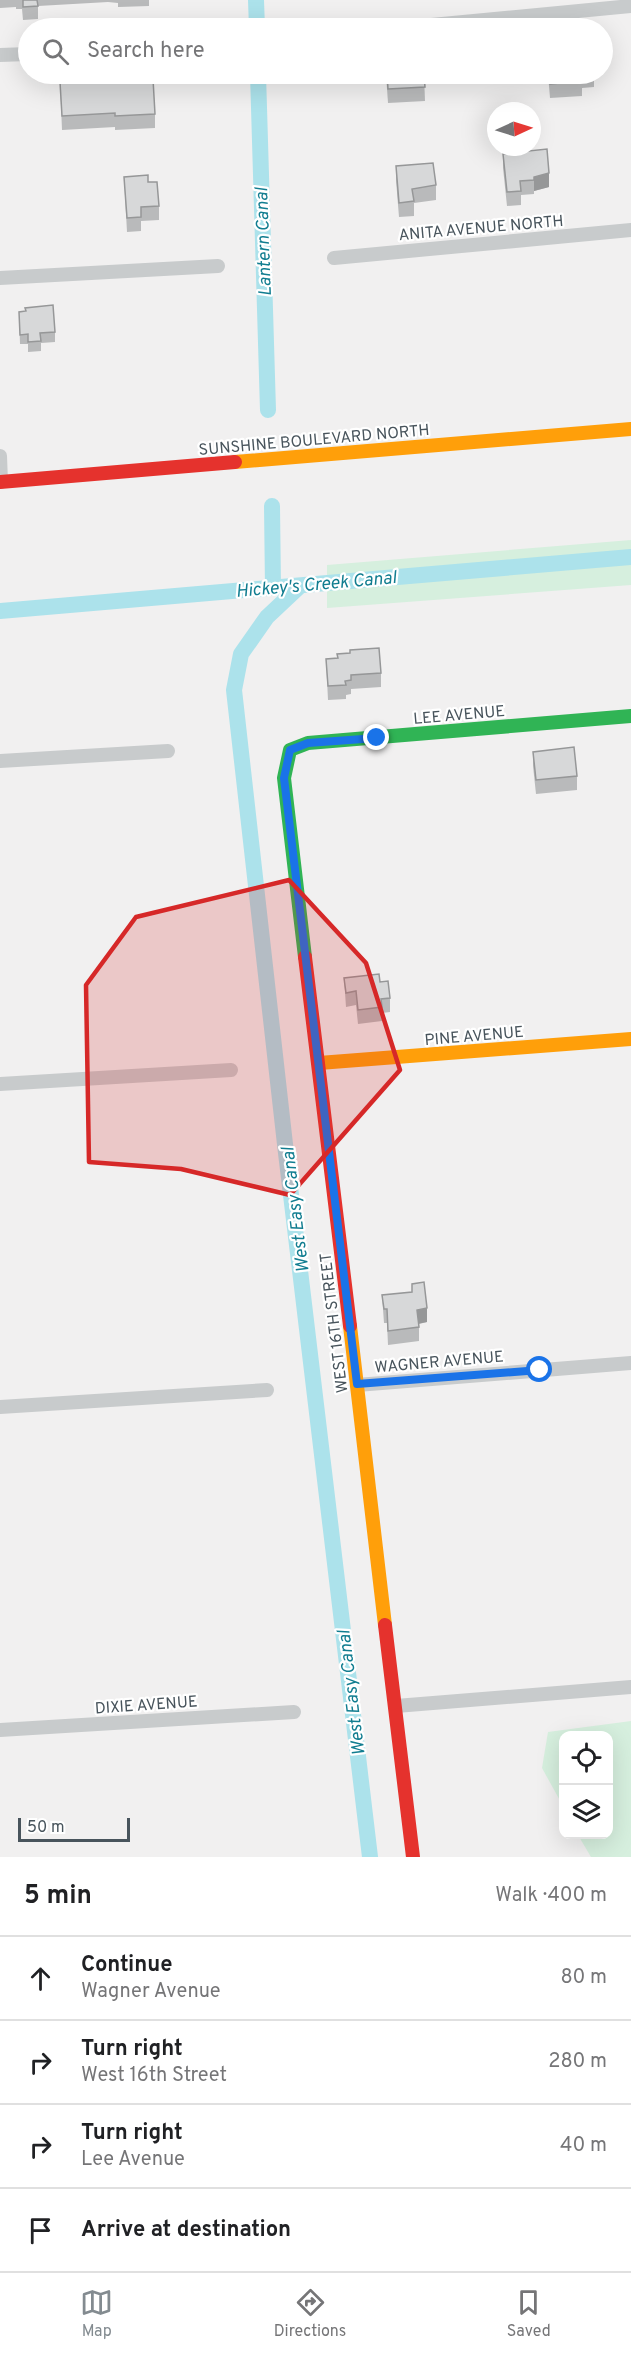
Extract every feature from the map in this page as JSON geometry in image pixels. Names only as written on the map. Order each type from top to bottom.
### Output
[{"type":"street","points":[[505,18],[631,6]]},
{"type":"street","points":[[0,56],[18,55]]},
{"type":"street","name":"ANITA AVENUE NORTH","points":[[334,258],[631,230]]},
{"type":"street","points":[[0,278],[218,266]]},
{"type":"street","name":"SUNSHINE BOULEVARD NORTH","points":[[1,482],[631,429]]},
{"type":"street","points":[[0,456],[1,482]]},
{"type":"street","name":"LEE AVENUE","points":[[290,750],[308,743],[631,716]]},
{"type":"street","name":"WEST 16TH STREET","points":[[290,750],[284,778],[413,1857]]},
{"type":"street","points":[[0,761],[168,751]]},
{"type":"street","name":"PINE AVENUE","points":[[319,1063],[631,1039]]},
{"type":"street","points":[[0,1084],[231,1070]]},
{"type":"street","name":"WAGNER AVENUE","points":[[357,1384],[631,1363]]},
{"type":"street","points":[[0,1407],[267,1390]]},
{"type":"street","points":[[396,1706],[631,1687]]},
{"type":"street","name":"DIXIE AVENUE","points":[[0,1730],[294,1712]]},
{"type":"highlighted area","points":[[289,880],[366,963],[400,1070],[290,1195],[181,1169],[89,1162],[86,985],[136,917]]},
{"type":"green space","points":[[631,540],[631,585],[327,608],[327,565]]},
{"type":"green space","points":[[631,1721],[631,1857],[591,1857],[580,1839],[613,1839],[613,1731],[559,1731],[559,1799],[542,1768],[548,1732]]},
{"type":"building","points":[[23,0],[37,0],[38,6],[23,7]]},
{"type":"building","points":[[60,84],[153,84],[155,114],[115,116],[115,113],[62,116]]},
{"type":"building","points":[[388,84],[425,84],[425,87],[388,89]]},
{"type":"building","points":[[547,149],[549,173],[534,177],[534,180],[520,181],[521,191],[507,192],[503,156],[541,156],[541,150]]},
{"type":"building","points":[[433,163],[436,185],[412,189],[414,201],[399,203],[396,166]]},
{"type":"building","points":[[148,175],[148,182],[157,182],[159,206],[141,207],[141,217],[127,218],[124,177]]},
{"type":"building","points":[[53,305],[55,332],[40,333],[41,341],[28,342],[28,334],[20,335],[19,312],[26,311],[25,308]]},
{"type":"building","points":[[379,648],[381,673],[351,675],[351,680],[345,681],[346,685],[328,686],[326,659],[338,658],[337,654],[350,653],[350,650]]},
{"type":"building","points":[[574,747],[577,776],[536,780],[533,752]]},
{"type":"building","points":[[379,974],[380,982],[388,981],[390,998],[381,999],[382,1007],[358,1010],[356,991],[346,993],[344,978]]},
{"type":"building","points":[[424,1282],[427,1308],[417,1310],[419,1327],[388,1331],[387,1309],[384,1309],[382,1295],[412,1292],[412,1284]]},
{"type":"waterway","name":"Lantern Canal","points":[[256,0],[257,18]]},
{"type":"waterway","name":"Lantern Canal","points":[[258,84],[268,410]]},
{"type":"waterway","name":"Lantern Canal","points":[[272,506],[273,588]]},
{"type":"waterway","name":"Hickey's Creek Canal","points":[[0,611],[631,557]]},
{"type":"waterway","name":"West Easy Canal","points":[[300,586],[267,617],[241,654],[234,690],[286,1153],[370,1857]]},
{"type":"traffic: fast","points":[[305,957],[284,778],[290,750],[308,743],[631,716]]},
{"type":"traffic: slow","points":[[235,462],[631,429]]},
{"type":"traffic: slow","points":[[319,1063],[631,1039]]},
{"type":"traffic: slow","points":[[350,1326],[385,1625]]},
{"type":"traffic: jam","points":[[0,482],[235,462]]},
{"type":"traffic: jam","points":[[305,957],[350,1326]]},
{"type":"traffic: jam","points":[[385,1625],[413,1857]]},
{"type":"route","points":[[377,738],[308,743],[290,750],[284,778],[357,1384],[540,1370]]}]
